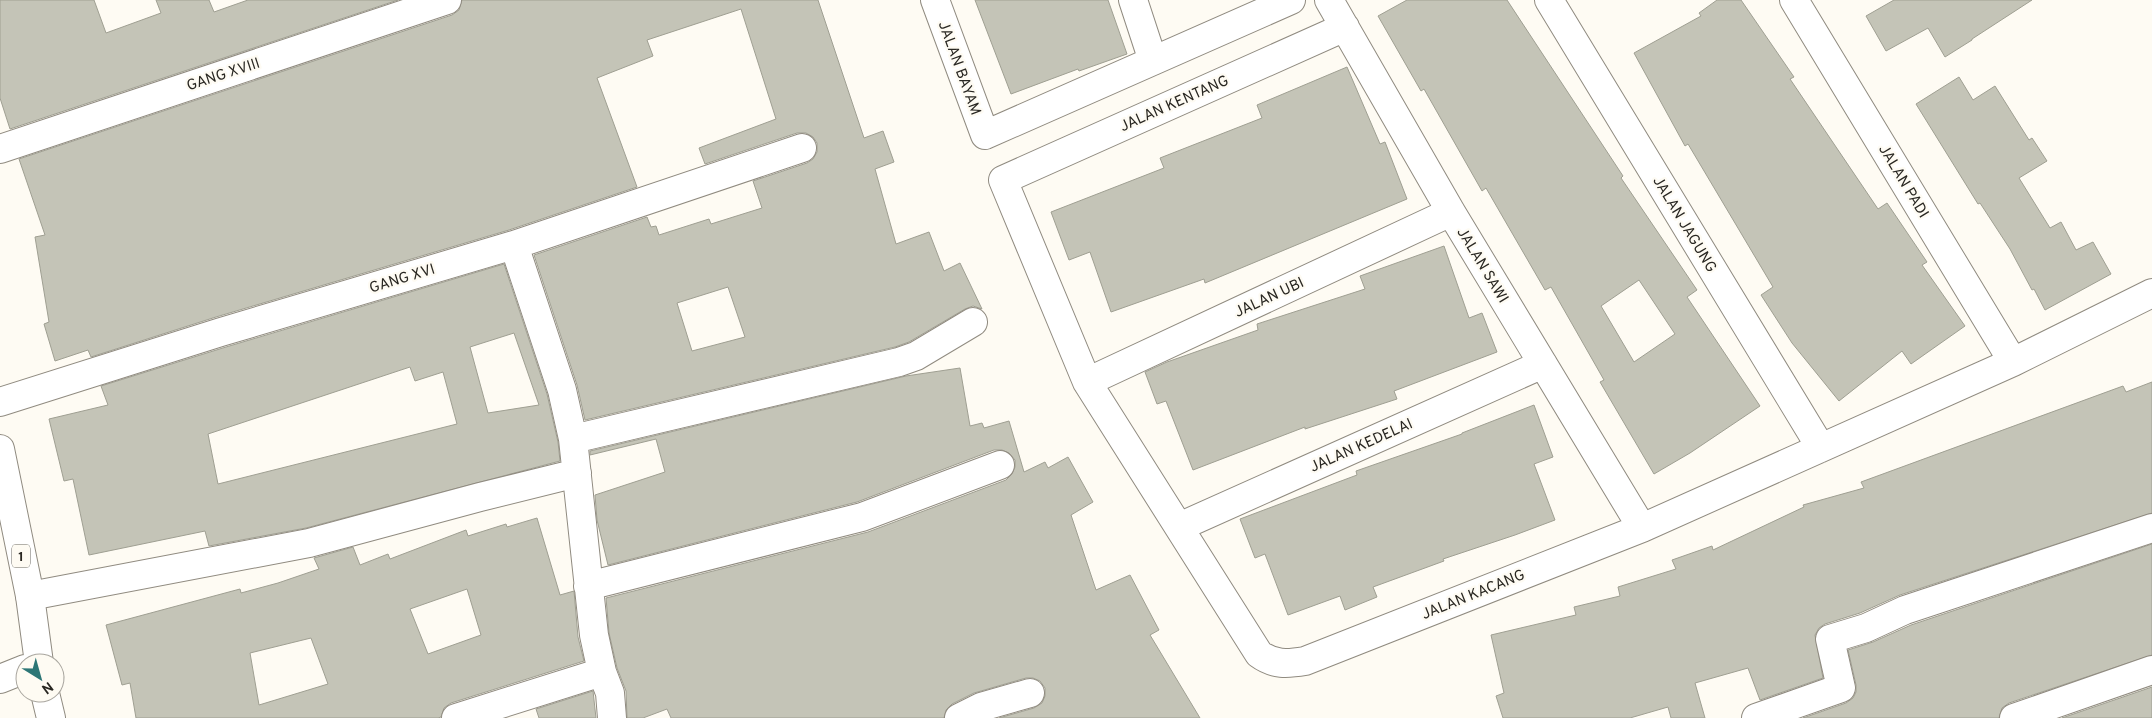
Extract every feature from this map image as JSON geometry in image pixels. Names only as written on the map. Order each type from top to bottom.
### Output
[{"type":"main road","name":"GANG XVIII","points":[[0,148],[447,0]]},
{"type":"main road","name":"JALAN BAYAM","points":[[935,0],[985,135],[1153,61]]},
{"type":"main road","points":[[1133,0],[1153,61],[1291,0]]},
{"type":"main road","name":"JALAN SAWI","points":[[1329,0],[1452,212],[1642,528]]},
{"type":"main road","name":"JALAN JAGUNG","points":[[1549,0],[1821,448]]},
{"type":"main road","name":"JALAN PADI","points":[[1794,0],[2013,362]]},
{"type":"main road","name":"JALAN KENTANG","points":[[1003,180],[1345,27]]},
{"type":"main road","name":"GANG XVI","points":[[0,402],[230,329],[514,244],[802,148]]},
{"type":"main road","name":"JALAN KACANG","points":[[1003,180],[1087,382],[1259,654],[1276,663],[1286,664],[1305,661],[1642,528],[2013,362],[2152,293]]},
{"type":"main road","name":"JALAN UBI","points":[[1087,382],[1452,212]]},
{"type":"main road","points":[[514,244],[562,390],[573,439],[588,586],[602,672],[610,693],[612,718]]},
{"type":"main road","points":[[573,439],[899,362],[916,356],[973,322]]},
{"type":"main road","name":"JALAN KEDELAI","points":[[1179,527],[1543,364]]},
{"type":"main road","name":"1","points":[[0,449],[30,596],[38,653]]},
{"type":"main road","points":[[588,586],[862,517],[1000,465]]},
{"type":"main road","points":[[30,596],[310,543],[480,496],[577,473]]},
{"type":"main road","points":[[1756,718],[1840,688],[1830,640],[1866,628],[1904,610],[2152,528]]},
{"type":"main road","points":[[2014,718],[2152,670]]},
{"type":"main road","points":[[456,718],[602,672]]},
{"type":"main road","points":[[0,679],[15,673]]},
{"type":"main road","points":[[960,718],[981,707],[1030,693]]},
{"type":"main road","points":[[47,703],[51,718]]},
{"type":"building","points":[[0,0],[94,0],[106,33],[161,13],[156,0],[209,0],[214,12],[248,0],[398,0],[10,129],[0,98]]},
{"type":"building","points":[[462,0],[818,0],[864,138],[883,131],[894,162],[875,169],[896,244],[929,232],[944,271],[960,263],[982,309],[973,306],[965,309],[909,342],[895,347],[585,420],[577,385],[534,255],[647,217],[651,227],[656,226],[659,235],[709,219],[711,224],[762,208],[753,181],[807,163],[813,159],[817,152],[817,143],[813,137],[806,133],[797,133],[705,164],[699,148],[776,119],[741,9],[647,40],[653,56],[597,78],[637,187],[509,230],[216,317],[91,357],[88,350],[55,361],[44,324],[49,322],[35,237],[45,235],[19,159],[452,15],[459,10]],"holes":[[[728,287],[745,337],[692,351],[677,303]]]},
{"type":"building","points":[[975,0],[1108,0],[1127,54],[1079,71],[1078,69],[1011,94]]},
{"type":"building","points":[[1407,0],[1507,0],[1623,176],[1621,178],[1697,290],[1687,297],[1760,406],[1690,453],[1654,474],[1600,382],[1604,380],[1551,287],[1545,290],[1486,188],[1482,191],[1424,89],[1421,91],[1378,16]],"holes":[[[1639,280],[1675,334],[1634,362],[1601,306]]]},
{"type":"building","points":[[1717,0],[1741,0],[1794,77],[1790,79],[1878,209],[1887,203],[1927,262],[1922,265],[1965,326],[1911,364],[1902,351],[1839,401],[1792,343],[1761,295],[1773,287],[1688,144],[1685,146],[1634,53],[1701,16],[1699,13]]},
{"type":"building","points":[[1894,0],[2032,0],[1945,57],[1928,28],[1886,51],[1866,16]]},
{"type":"building","points":[[1347,67],[1380,144],[1385,142],[1407,199],[1205,283],[1204,279],[1111,312],[1090,252],[1069,260],[1051,212],[1164,168],[1160,158],[1262,118],[1257,105]]},
{"type":"building","points":[[1959,77],[1973,100],[1995,86],[2029,140],[2032,138],[2047,161],[2019,178],[2050,228],[2061,222],[2076,250],[2093,242],[2111,274],[2045,310],[2010,249],[1980,203],[1978,204],[1916,104]]},
{"type":"building","points":[[1444,246],[1469,318],[1482,313],[1497,352],[1394,391],[1397,399],[1305,429],[1305,427],[1193,470],[1166,401],[1157,404],[1145,372],[1167,362],[1258,330],[1257,324],[1365,289],[1360,276]]},
{"type":"building","points":[[504,264],[547,394],[558,442],[560,461],[306,528],[209,546],[205,531],[89,555],[73,479],[64,481],[49,419],[108,405],[101,386]],"holes":[[[514,333],[539,405],[488,413],[470,347]],[[410,367],[415,381],[443,372],[457,424],[218,484],[208,434]]]},
{"type":"building","points":[[960,368],[970,426],[982,423],[984,428],[1009,421],[1024,472],[1045,462],[1048,468],[1068,457],[1093,502],[1071,515],[1096,590],[1130,575],[1159,630],[1150,635],[1200,718],[999,718],[1034,708],[1042,703],[1045,696],[1045,688],[1040,681],[1026,678],[974,693],[952,704],[946,710],[944,718],[671,718],[667,709],[643,718],[627,718],[626,691],[617,668],[609,633],[606,598],[868,532],[1006,480],[1012,474],[1015,460],[1009,453],[1002,450],[994,450],[857,502],[608,565],[597,520],[595,495],[665,472],[656,439],[590,455],[590,451],[906,376]]},
{"type":"building","points":[[2152,382],[2152,513],[1900,595],[1860,613],[1825,624],[1819,628],[1815,635],[1823,678],[1760,700],[1748,668],[1695,683],[1705,718],[1671,718],[1668,707],[1630,718],[1503,718],[1496,696],[1504,693],[1491,635],[1576,615],[1574,607],[1620,596],[1618,587],[1676,569],[1672,560],[1712,546],[1713,550],[1804,507],[1803,505],[1864,488],[1861,482],[2123,386],[2126,392]]},
{"type":"building","points":[[1534,405],[1553,457],[1534,464],[1555,520],[1443,559],[1444,561],[1373,587],[1377,597],[1345,610],[1340,596],[1288,615],[1265,554],[1255,558],[1240,519],[1357,475],[1356,471],[1462,434]]},
{"type":"building","points":[[537,518],[560,595],[574,591],[578,637],[584,661],[451,703],[444,708],[441,717],[438,718],[136,718],[130,683],[122,685],[106,625],[240,589],[241,593],[278,583],[319,569],[314,558],[353,547],[360,565],[388,554],[390,559],[466,530],[468,536],[506,524],[507,527]],"holes":[[[467,589],[481,635],[428,654],[410,609]],[[311,638],[328,684],[259,705],[250,653]]]},
{"type":"building","points":[[2152,544],[2152,655],[2009,703],[2002,708],[1999,718],[1803,718],[1846,703],[1853,698],[1856,692],[1856,685],[1848,650],[1873,642],[1911,625]]},
{"type":"building","points":[[2152,687],[2152,718],[2062,718]]},
{"type":"building","points":[[593,691],[596,718],[539,718],[536,709]]}]
